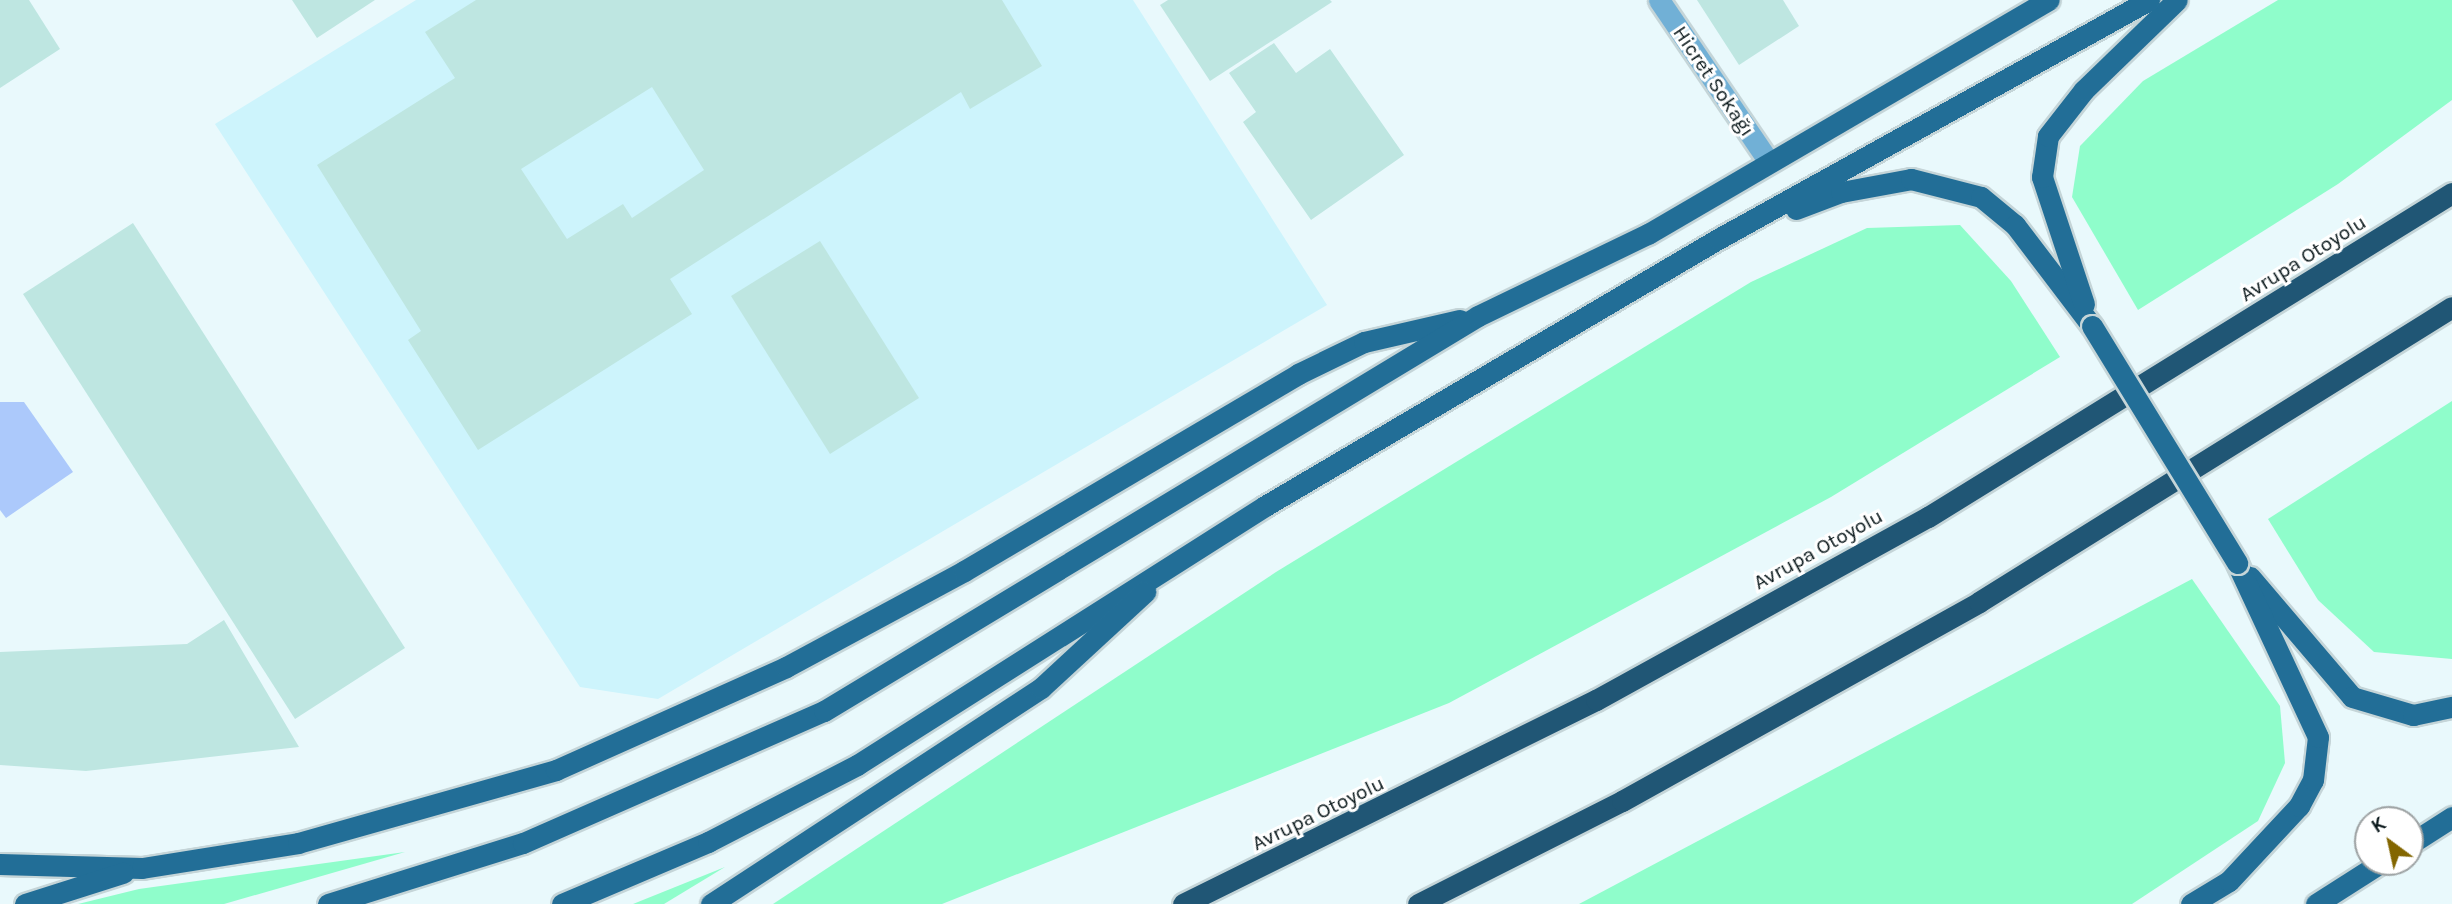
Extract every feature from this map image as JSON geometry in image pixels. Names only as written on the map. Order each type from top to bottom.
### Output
[{"type":"highway","name":"Avrupa Otoyolu","points":[[1183,904],[1597,700],[1928,517],[2452,193]]},
{"type":"highway","points":[[1418,904],[1646,788],[1968,608],[2452,307]]},
{"type":"main road","points":[[562,904],[708,842],[858,765],[1185,554],[1718,239],[2148,0]]},
{"type":"main road","points":[[2092,326],[2042,177],[2048,136],[2084,90],[2176,0]]},
{"type":"main road","points":[[328,904],[523,843],[824,711],[1478,316],[1648,234],[2034,3]]},
{"type":"main road","points":[[1718,239],[1841,192],[1911,179],[1947,186],[1981,197],[2015,225],[2092,326],[2237,563],[2318,737],[2312,780],[2298,806],[2229,881],[2191,904]]},
{"type":"main road","points":[[25,904],[142,868],[360,828],[613,747],[786,667],[952,578],[1298,374],[1364,342],[1478,316]]},
{"type":"main road","points":[[711,904],[1041,688],[1185,554]]},
{"type":"main road","points":[[2237,563],[2352,697],[2413,715],[2452,707]]},
{"type":"main road","points":[[2424,835],[2452,817]]},
{"type":"main road","points":[[0,864],[142,868]]},
{"type":"main road","points":[[2316,904],[2360,876]]},
{"type":"street","name":"Hicret Sokağı","points":[[1659,0],[1769,162]]},
{"type":"shaded area","points":[[416,0],[1133,0],[1327,305],[658,699],[580,687],[215,124]]},
{"type":"green space","points":[[2278,0],[2452,0],[2452,100],[2338,184],[2138,310],[2072,197],[2080,146],[2143,81]]},
{"type":"green space","points":[[1960,225],[2011,281],[2060,357],[1831,497],[1449,703],[942,904],[773,904],[1276,572],[1751,282],[1867,228]]},
{"type":"green space","points":[[2452,401],[2452,659],[2374,652],[2318,600],[2268,519]]},
{"type":"green space","points":[[2192,579],[2280,706],[2285,763],[2258,821],[2132,904],[1579,904]]},
{"type":"green space","points":[[405,852],[224,904],[78,904],[139,889]]},
{"type":"green space","points":[[725,867],[664,904],[633,904]]},
{"type":"water","points":[[0,402],[24,402],[73,472],[6,518],[0,510]]},
{"type":"building","points":[[0,0],[29,0],[60,49],[0,88]]},
{"type":"building","points":[[292,0],[375,0],[317,38]]},
{"type":"building","points":[[476,0],[1002,0],[1042,66],[970,109],[961,92],[670,279],[692,314],[478,450],[408,340],[421,331],[317,165],[455,78],[425,32]],"holes":[[[652,87],[704,170],[632,218],[623,204],[567,239],[521,169]]]},
{"type":"building","points":[[1168,0],[1332,2],[1210,81],[1160,5]]},
{"type":"building","points":[[1697,0],[1783,0],[1799,26],[1739,65]]},
{"type":"building","points":[[1274,43],[1296,73],[1330,49],[1404,155],[1311,220],[1243,122],[1256,112],[1229,73]]},
{"type":"building","points":[[133,223],[405,648],[295,719],[23,294]]},
{"type":"building","points":[[820,241],[919,398],[830,454],[731,296]]},
{"type":"building","points":[[224,620],[299,747],[86,771],[0,765],[0,652],[187,644]]}]
